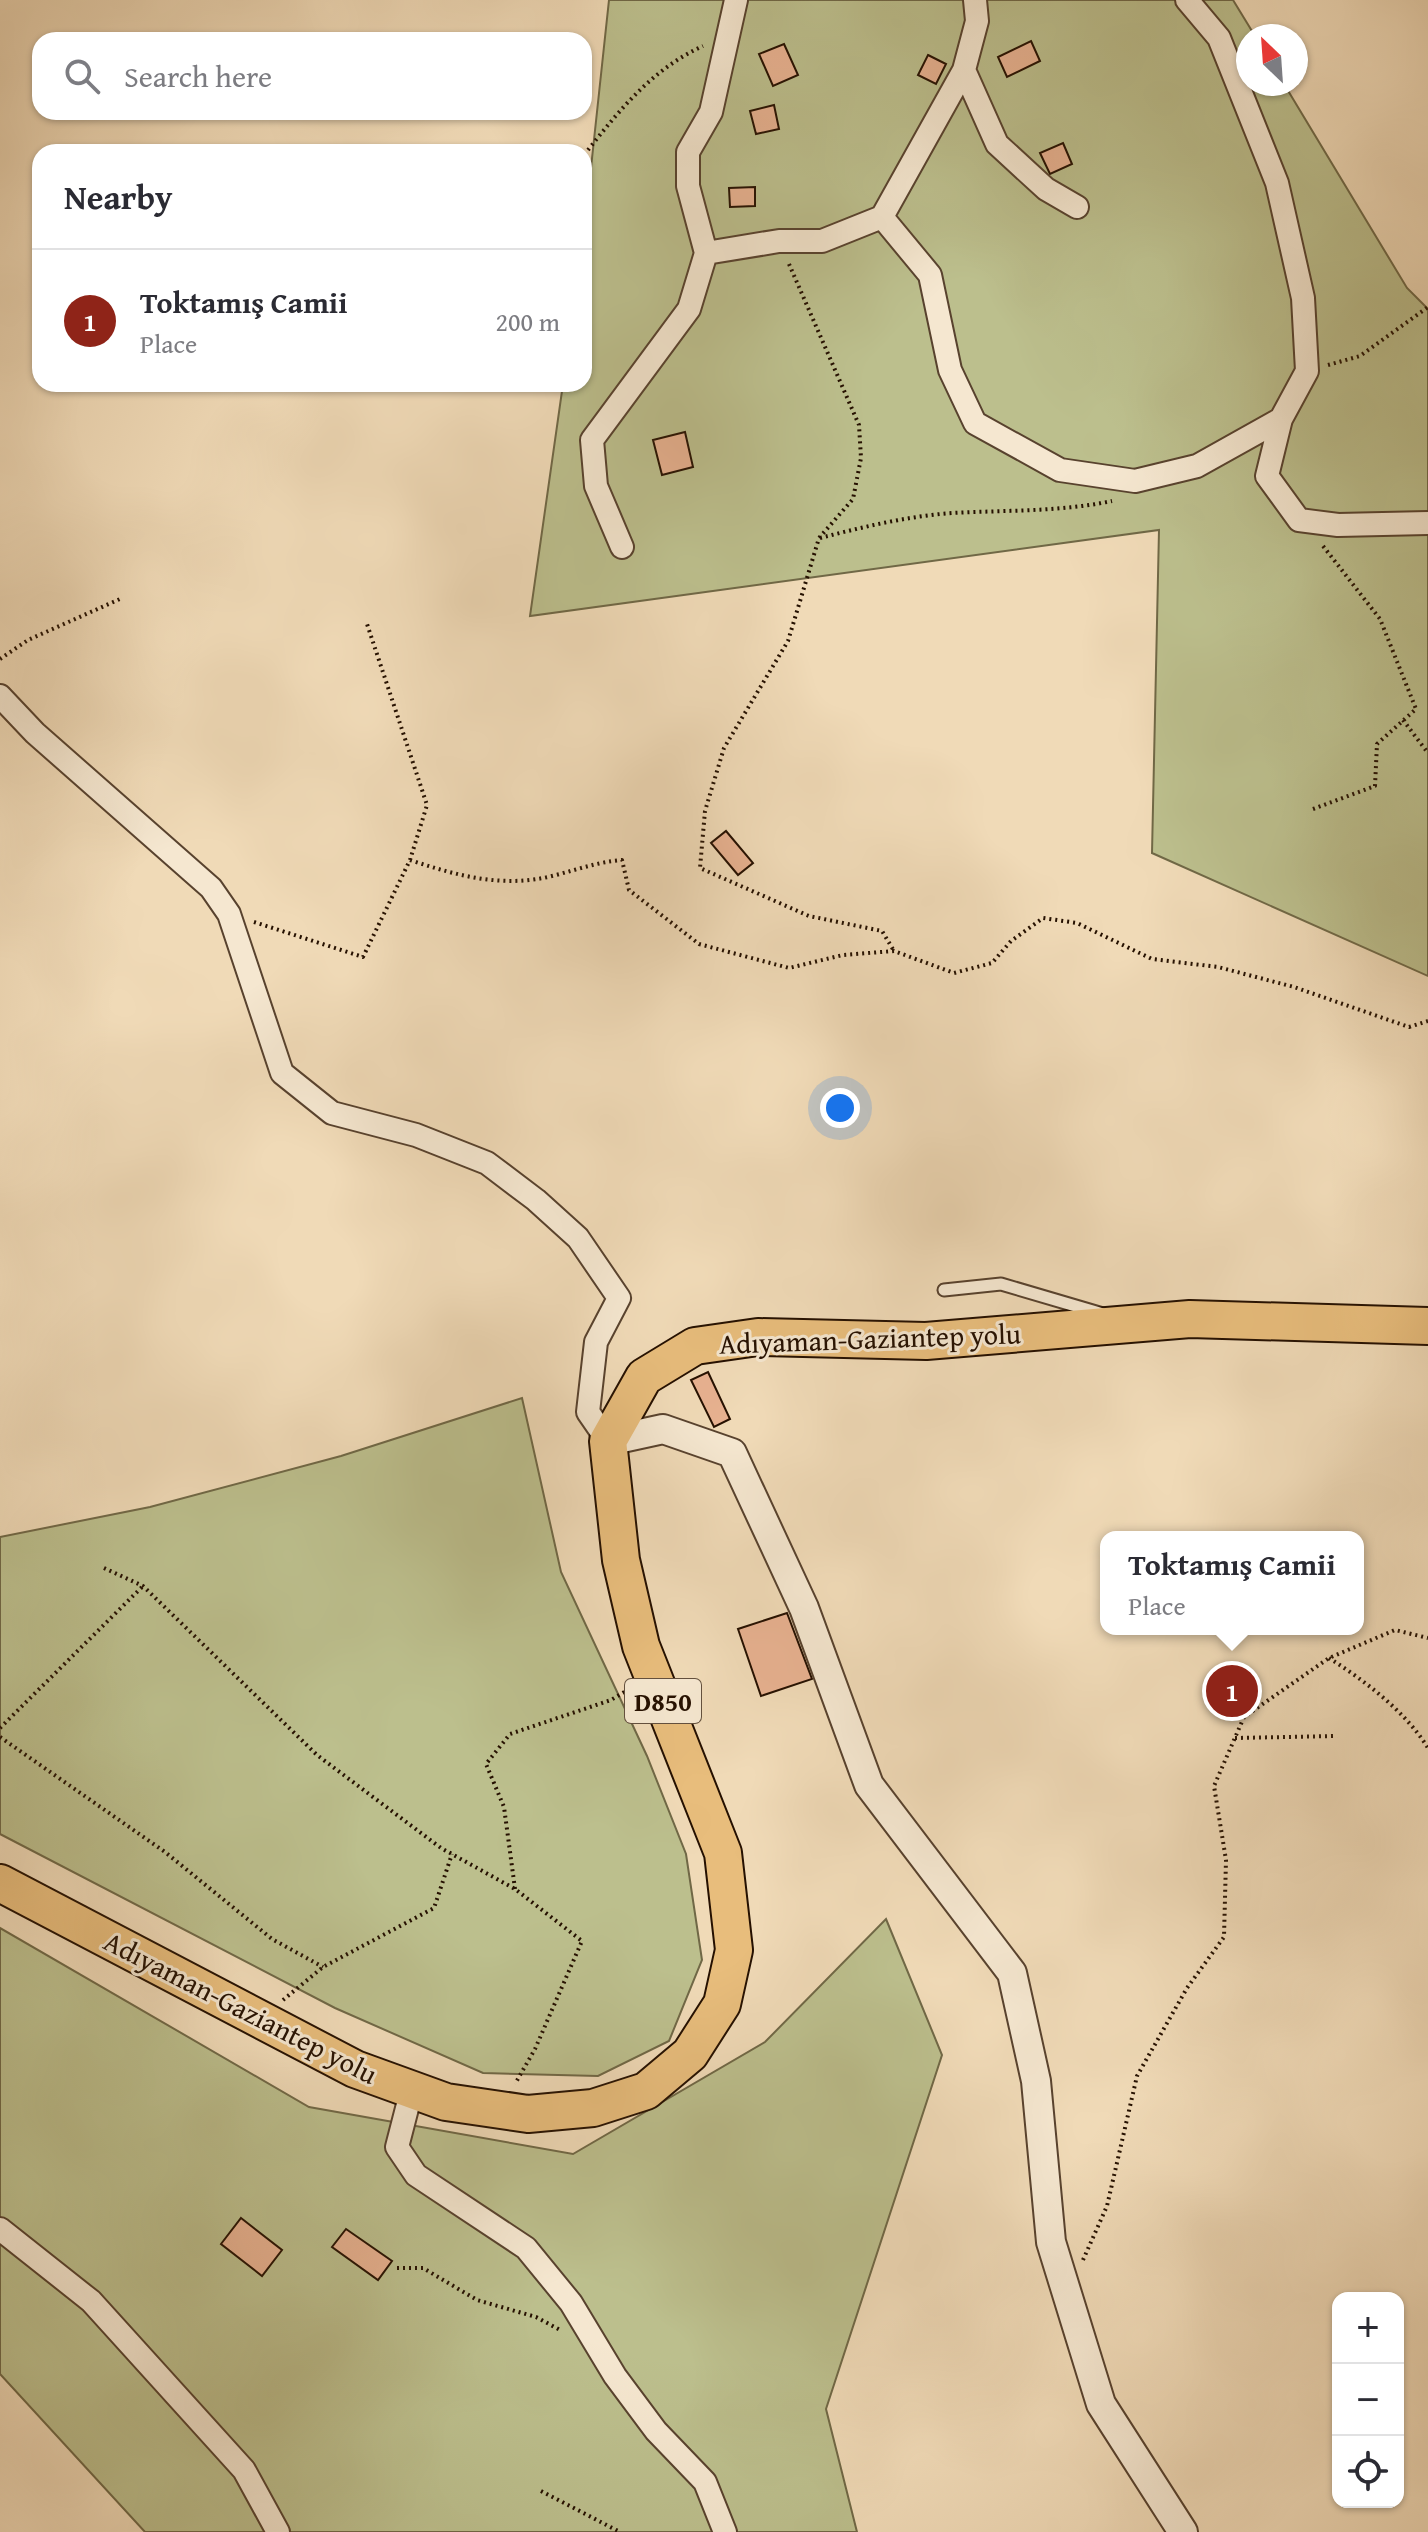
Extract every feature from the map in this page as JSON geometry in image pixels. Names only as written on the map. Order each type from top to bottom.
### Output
[{"type":"main road","name":"Adıyaman-Gaziantep yolu","points":[[0,1883],[355,2069],[446,2102],[528,2114],[593,2108],[646,2091],[690,2054],[722,2004],[734,1950],[723,1853],[641,1646],[621,1560],[608,1441],[644,1377],[695,1346],[758,1337],[926,1341],[1190,1319],[1428,1326]]},
{"type":"street","points":[[622,547],[596,486],[592,440],[689,309],[706,253],[688,186],[688,152],[711,112],[736,0]]},
{"type":"street","points":[[706,253],[779,241],[822,241],[882,217],[964,70],[977,21],[975,0]]},
{"type":"street","points":[[1187,0],[1219,38],[1277,183],[1303,298],[1307,371],[1281,419],[1267,476],[1299,520],[1338,525],[1428,523]]},
{"type":"street","points":[[964,70],[997,144],[1046,189],[1077,207]]},
{"type":"street","points":[[882,217],[930,275],[950,370],[975,423],[1060,470],[1135,481],[1197,466],[1281,419]]},
{"type":"street","points":[[0,696],[35,733],[211,888],[229,914],[282,1073],[332,1113],[416,1135],[487,1163],[536,1200],[578,1238],[619,1298],[596,1342],[588,1412],[608,1441],[663,1429],[732,1453],[804,1608],[869,1785],[1012,1973],[1036,2081],[1051,2242],[1101,2404],[1183,2532]]},
{"type":"street","points":[[412,2089],[397,2147],[416,2175],[526,2248],[571,2303],[599,2351],[656,2431],[705,2482],[725,2532]]},
{"type":"street","points":[[0,2229],[91,2301],[244,2470],[278,2532]]},
{"type":"lane","points":[[944,1290],[1001,1284],[1138,1324]]},
{"type":"path","points":[[592,145],[625,103],[676,58],[727,34]]},
{"type":"path","points":[[779,241],[859,425],[861,458],[853,499],[819,538],[788,641],[724,748],[705,811],[700,868],[809,916],[882,931],[894,951]]},
{"type":"path","points":[[1307,371],[1360,356],[1428,307]]},
{"type":"path","points":[[819,538],[867,526],[951,514],[1029,512],[1111,502],[1135,481]]},
{"type":"path","points":[[1299,520],[1336,560],[1380,619],[1416,709],[1377,744],[1375,786],[1313,809]]},
{"type":"path","points":[[0,659],[28,640],[120,599]]},
{"type":"path","points":[[229,914],[363,957],[410,860],[427,805],[367,624]]},
{"type":"path","points":[[1403,720],[1428,753]]},
{"type":"path","points":[[410,860],[456,875],[506,883],[555,876],[591,863],[622,860],[629,890],[699,944],[789,968],[843,955],[894,951],[954,973],[992,963],[1011,941],[1043,918],[1077,923],[1152,959],[1218,967],[1294,987],[1409,1027],[1428,1021]]},
{"type":"path","points":[[104,1568],[143,1586],[317,1755],[452,1854],[515,1889],[582,1941],[535,2049],[499,2110]]},
{"type":"path","points":[[0,1728],[143,1586]]},
{"type":"path","points":[[1068,2295],[1107,2206],[1137,2076],[1187,1988],[1224,1937],[1226,1860],[1214,1786],[1244,1717],[1329,1658],[1395,1630],[1428,1638]]},
{"type":"path","points":[[1329,1658],[1362,1679],[1419,1734],[1428,1748]]},
{"type":"path","points":[[515,1889],[504,1807],[486,1764],[510,1734],[611,1700],[653,1676]]},
{"type":"path","points":[[1235,1738],[1337,1736]]},
{"type":"path","points":[[0,1737],[165,1852],[272,1939],[323,1967]]},
{"type":"path","points":[[260,2020],[323,1967],[434,1908],[452,1854]]},
{"type":"path","points":[[397,2268],[423,2268],[477,2300],[536,2317],[599,2351]]},
{"type":"path","points":[[541,2491],[620,2532]]},
{"type":"green space","points":[[609,0],[1233,0],[1248,24],[1236,24],[1236,96],[1291,96],[1407,288],[1428,309],[1428,976],[1152,853],[1159,530],[530,616],[562,392],[592,392],[592,158]]},
{"type":"green space","points":[[522,1398],[561,1572],[647,1756],[686,1854],[702,1960],[669,2041],[598,2076],[483,2073],[335,2008],[0,1834],[0,1537],[150,1507],[341,1456]]},
{"type":"green space","points":[[886,1919],[942,2055],[826,2409],[857,2532],[145,2532],[0,2374],[0,1928],[309,2107],[573,2154],[765,2042]]},
{"type":"building","points":[[1031,41],[1040,61],[1007,77],[998,57]]},
{"type":"building","points":[[784,44],[798,75],[773,86],[759,54]]},
{"type":"building","points":[[928,55],[946,64],[936,84],[918,75]]},
{"type":"building","points":[[774,105],[779,129],[756,134],[750,111]]},
{"type":"building","points":[[1063,143],[1072,164],[1050,174],[1040,153]]},
{"type":"building","points":[[755,187],[755,206],[730,207],[729,188]]},
{"type":"building","points":[[685,432],[693,467],[662,475],[653,440]]},
{"type":"building","points":[[726,831],[753,863],[738,875],[711,843]]},
{"type":"building","points":[[708,1372],[730,1419],[714,1427],[691,1380]]},
{"type":"building","points":[[787,1613],[812,1679],[761,1696],[738,1629]]},
{"type":"building","points":[[241,2218],[282,2250],[262,2276],[221,2244]]},
{"type":"building","points":[[346,2229],[392,2261],[378,2280],[332,2247]]},
{"type":"place","name":"Toktamış Camii","points":[[1232,1691]]}]
